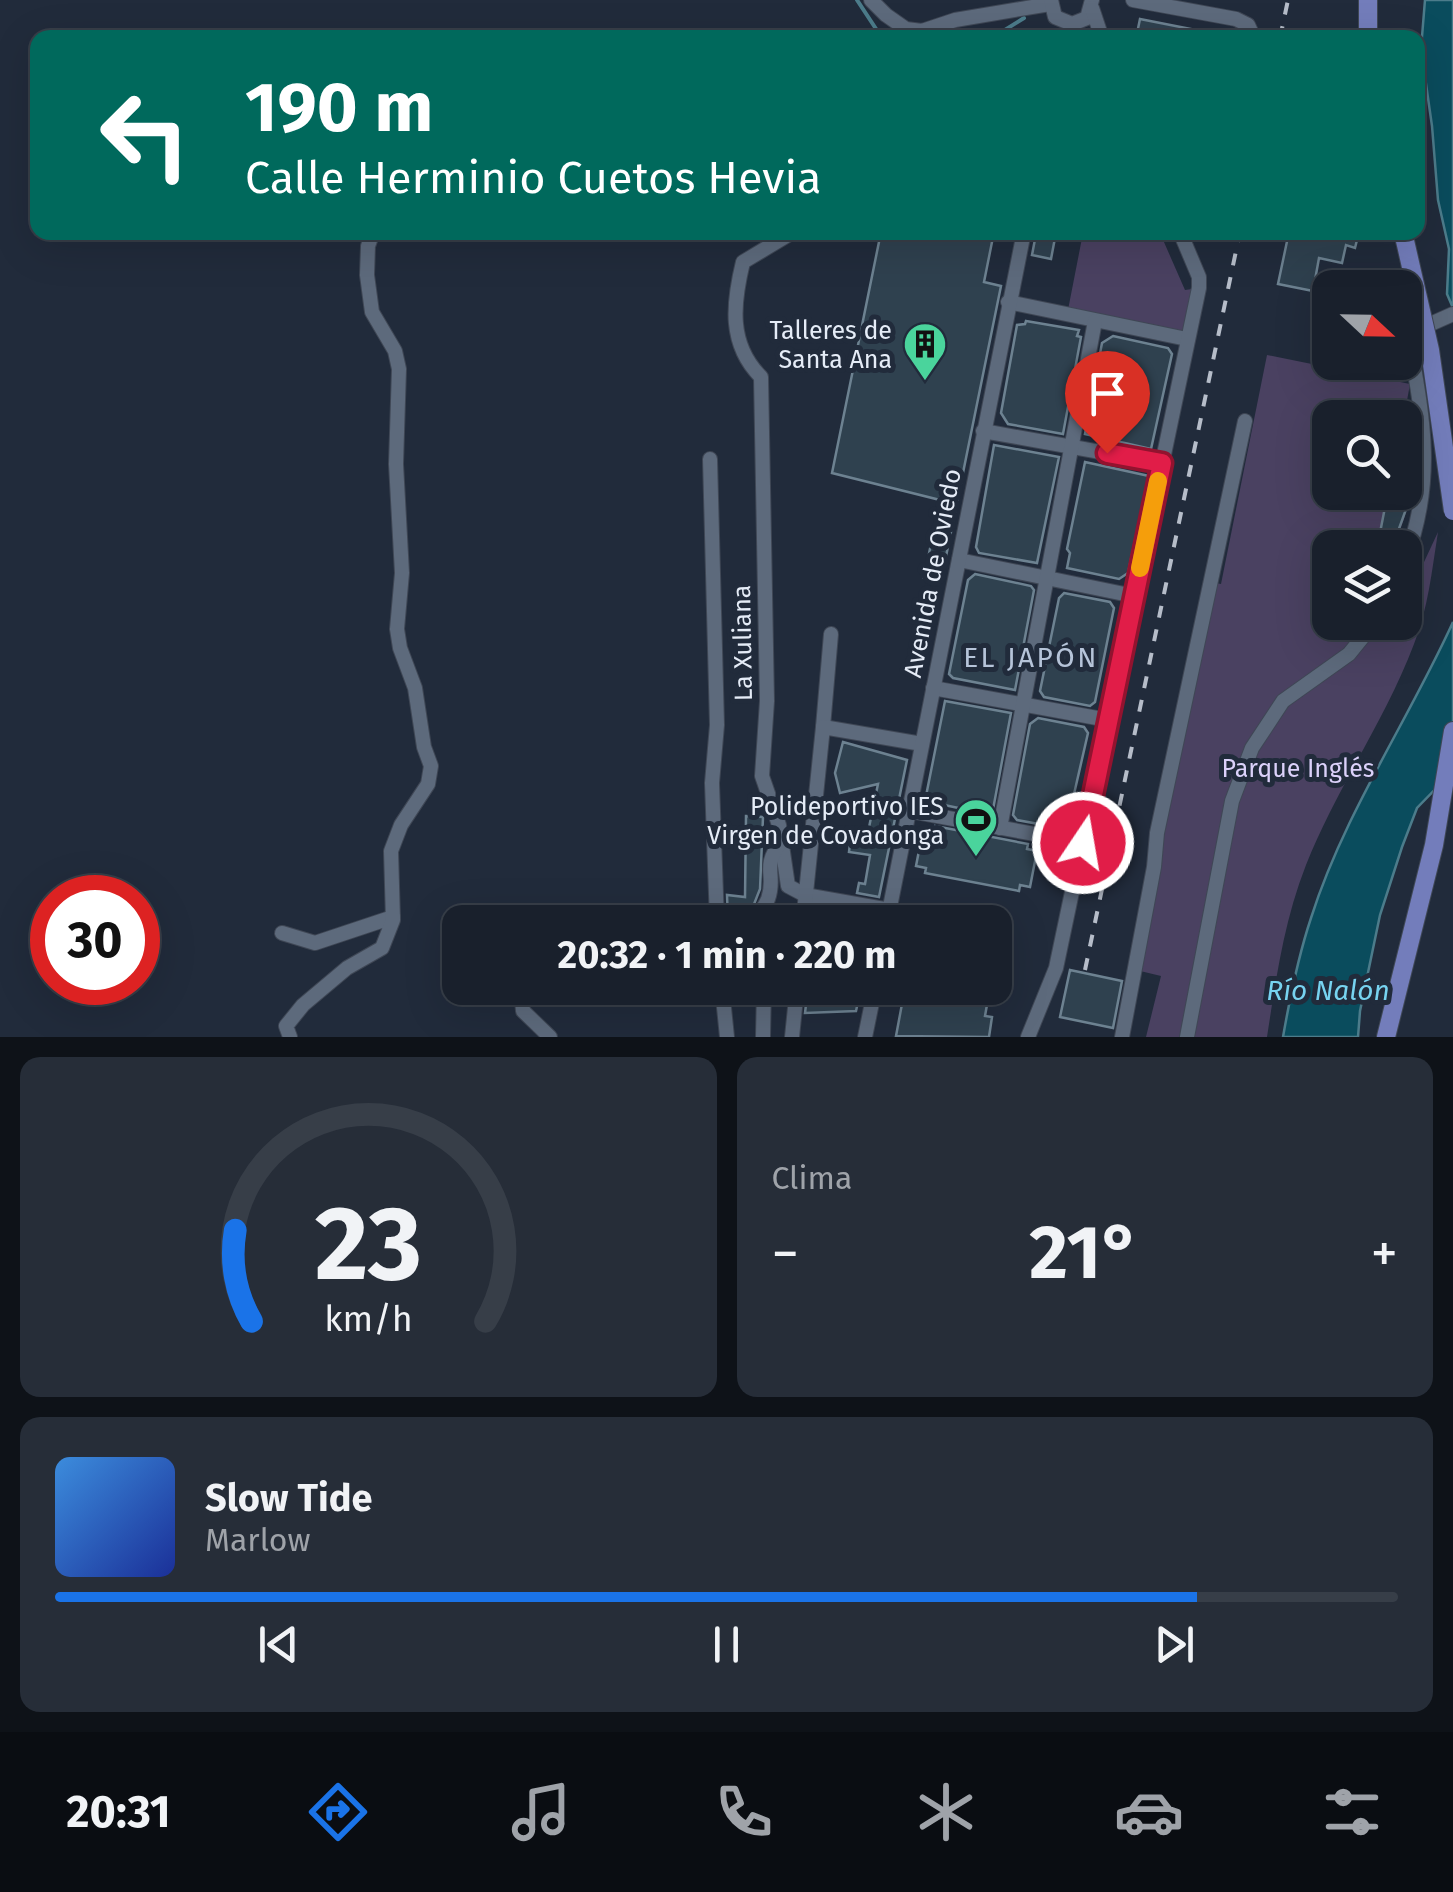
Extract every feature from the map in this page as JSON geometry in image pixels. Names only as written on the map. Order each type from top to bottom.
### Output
[{"type":"main road","points":[[1368,0],[1368,30]]},
{"type":"main road","points":[[1404,240],[1430,350],[1453,511]]},
{"type":"main road","points":[[1386,1037],[1434,845],[1453,732]]},
{"type":"street","points":[[871,0],[906,29],[914,30]]},
{"type":"street","points":[[1133,0],[1236,19],[1250,30]]},
{"type":"street","points":[[925,30],[955,20],[1050,2],[1063,30]]},
{"type":"street","points":[[1066,30],[1082,21],[1092,4]]},
{"type":"street","points":[[1092,4],[1099,30]]},
{"type":"street","points":[[1082,21],[1093,30]]},
{"type":"street","points":[[290,1037],[286,1026],[303,1005],[347,968],[382,948],[393,917],[392,851],[401,825],[428,784],[431,766],[397,629],[402,572],[396,464],[400,370],[395,351],[372,312],[367,274],[370,240]]},
{"type":"street","name":"La Xuliana","points":[[779,240],[742,262],[734,300],[737,340],[761,377],[767,701],[762,776],[782,841],[788,886],[805,895]]},
{"type":"street","name":"Avenida de Oviedo","points":[[890,905],[1022,240]]},
{"type":"street","points":[[1028,1037],[1056,968],[1187,340],[1198,277],[1183,240]]},
{"type":"street","points":[[1008,302],[1187,340]]},
{"type":"street","points":[[1414,530],[1423,502],[1426,469],[1423,417],[1408,334],[1453,314]]},
{"type":"street","points":[[1000,828],[1096,321]]},
{"type":"street","points":[[1122,1037],[1157,833],[1244,421]]},
{"type":"street","points":[[983,431],[1162,463]]},
{"type":"street","name":"La Xuliana","points":[[710,460],[718,725],[712,784],[716,905]]},
{"type":"street","points":[[959,560],[1134,596]]},
{"type":"street","points":[[804,905],[831,634]]},
{"type":"street","points":[[1187,1037],[1232,801],[1252,748],[1283,701],[1349,654],[1360,640]]},
{"type":"street","points":[[932,688],[1108,720]]},
{"type":"street","points":[[823,727],[922,744]]},
{"type":"street","points":[[910,811],[1083,843]]},
{"type":"street","points":[[764,905],[770,896],[770,856],[782,841]]},
{"type":"street","points":[[805,895],[845,905]]},
{"type":"street","points":[[282,933],[315,943],[393,917]]},
{"type":"street","points":[[522,1005],[523,1011],[550,1037]]},
{"type":"street","points":[[724,1005],[728,1037]]},
{"type":"street","points":[[763,1037],[764,1005]]},
{"type":"street","points":[[792,1037],[795,1005]]},
{"type":"street","points":[[865,1037],[871,1005]]},
{"type":"green space","points":[[1082,240],[1163,240],[1185,290],[1199,288],[1187,339],[1067,315]]},
{"type":"green space","name":"Parque Inglés","points":[[1267,355],[1312,364],[1312,380],[1390,380],[1410,384],[1407,400],[1312,400],[1312,510],[1407,510],[1400,530],[1312,530],[1312,640],[1415,640],[1375,728],[1331,809],[1298,886],[1277,972],[1267,1037],[1146,1037],[1161,976],[1136,970],[1210,582],[1221,584]]},
{"type":"green space","points":[[1438,532],[1422,618],[1422,566]]},
{"type":"water","points":[[1425,0],[1453,0],[1453,308],[1447,294],[1449,249],[1438,200],[1423,30]]},
{"type":"water","name":"Río Nalón","points":[[1453,622],[1453,771],[1417,808],[1402,847],[1380,915],[1358,1037],[1283,1037],[1302,947],[1325,879]]},
{"type":"building","points":[[1140,19],[1196,30],[1138,30]]},
{"type":"building","points":[[879,240],[992,240],[984,282],[1001,286],[941,581],[924,578],[940,500],[832,473]]},
{"type":"building","points":[[1035,240],[1055,240],[1051,259],[1032,255]]},
{"type":"building","points":[[1287,240],[1357,240],[1355,248],[1346,245],[1342,263],[1319,258],[1317,270],[1312,270],[1312,291],[1278,284]]},
{"type":"building","points":[[1026,321],[1079,330],[1077,336],[1081,337],[1063,434],[1008,424],[1001,413],[1017,325]]},
{"type":"building","points":[[1113,336],[1168,348],[1172,354],[1151,449],[1085,434],[1102,343]]},
{"type":"building","points":[[994,445],[1059,457],[1037,563],[979,553],[976,547]]},
{"type":"building","points":[[1085,462],[1149,476],[1128,573],[1119,579],[1067,568],[1067,549]]},
{"type":"building","points":[[1384,510],[1406,510],[1399,530],[1381,530]]},
{"type":"building","points":[[975,574],[1031,586],[1034,590],[1015,690],[949,674],[968,580]]},
{"type":"building","points":[[1064,593],[1110,602],[1114,608],[1095,702],[1090,706],[1044,697],[1040,691],[1059,598]]},
{"type":"building","points":[[945,701],[1011,713],[992,815],[925,801]]},
{"type":"building","points":[[1038,718],[1084,727],[1088,733],[1066,829],[1017,820],[1013,815],[1030,724]]},
{"type":"building","points":[[843,742],[907,760],[879,897],[857,893],[859,883],[865,884],[870,855],[849,852],[851,835],[867,837],[878,784],[840,793],[835,773]]},
{"type":"building","points":[[746,816],[763,817],[760,889],[754,905],[727,905],[727,895],[745,897]]},
{"type":"building","name":"Polideportivo IES Virgen de Covadonga","points":[[935,826],[1028,844],[1027,849],[1037,851],[1030,887],[1020,885],[1019,891],[925,873],[926,868],[916,866],[923,830],[933,832]]},
{"type":"building","points":[[1070,970],[1122,981],[1113,1028],[1060,1017]]},
{"type":"building","points":[[806,1005],[857,1005],[856,1011],[805,1013]]},
{"type":"building","points":[[902,1005],[987,1005],[985,1016],[992,1017],[989,1037],[896,1036]]},
{"type":"waterway","points":[[857,0],[877,30]]},
{"type":"waterway","points":[[1005,30],[1024,18]]},
{"type":"railway","points":[[1282,30],[1288,0]]},
{"type":"railway","points":[[1085,970],[1238,240]]},
{"type":"slow traffic","points":[[1140,568],[1158,481]]},
{"type":"place","name":"Talleres de Santa Ana","points":[[925,382]]},
{"type":"place","name":"Polideportivo IES Virgen de Covadonga","points":[[976,858]]},
{"type":"district","name":"EL JAPÓN","points":[[1031,657]]},
{"type":"route","points":[[1083,843],[1162,463],[1107,453]]}]
